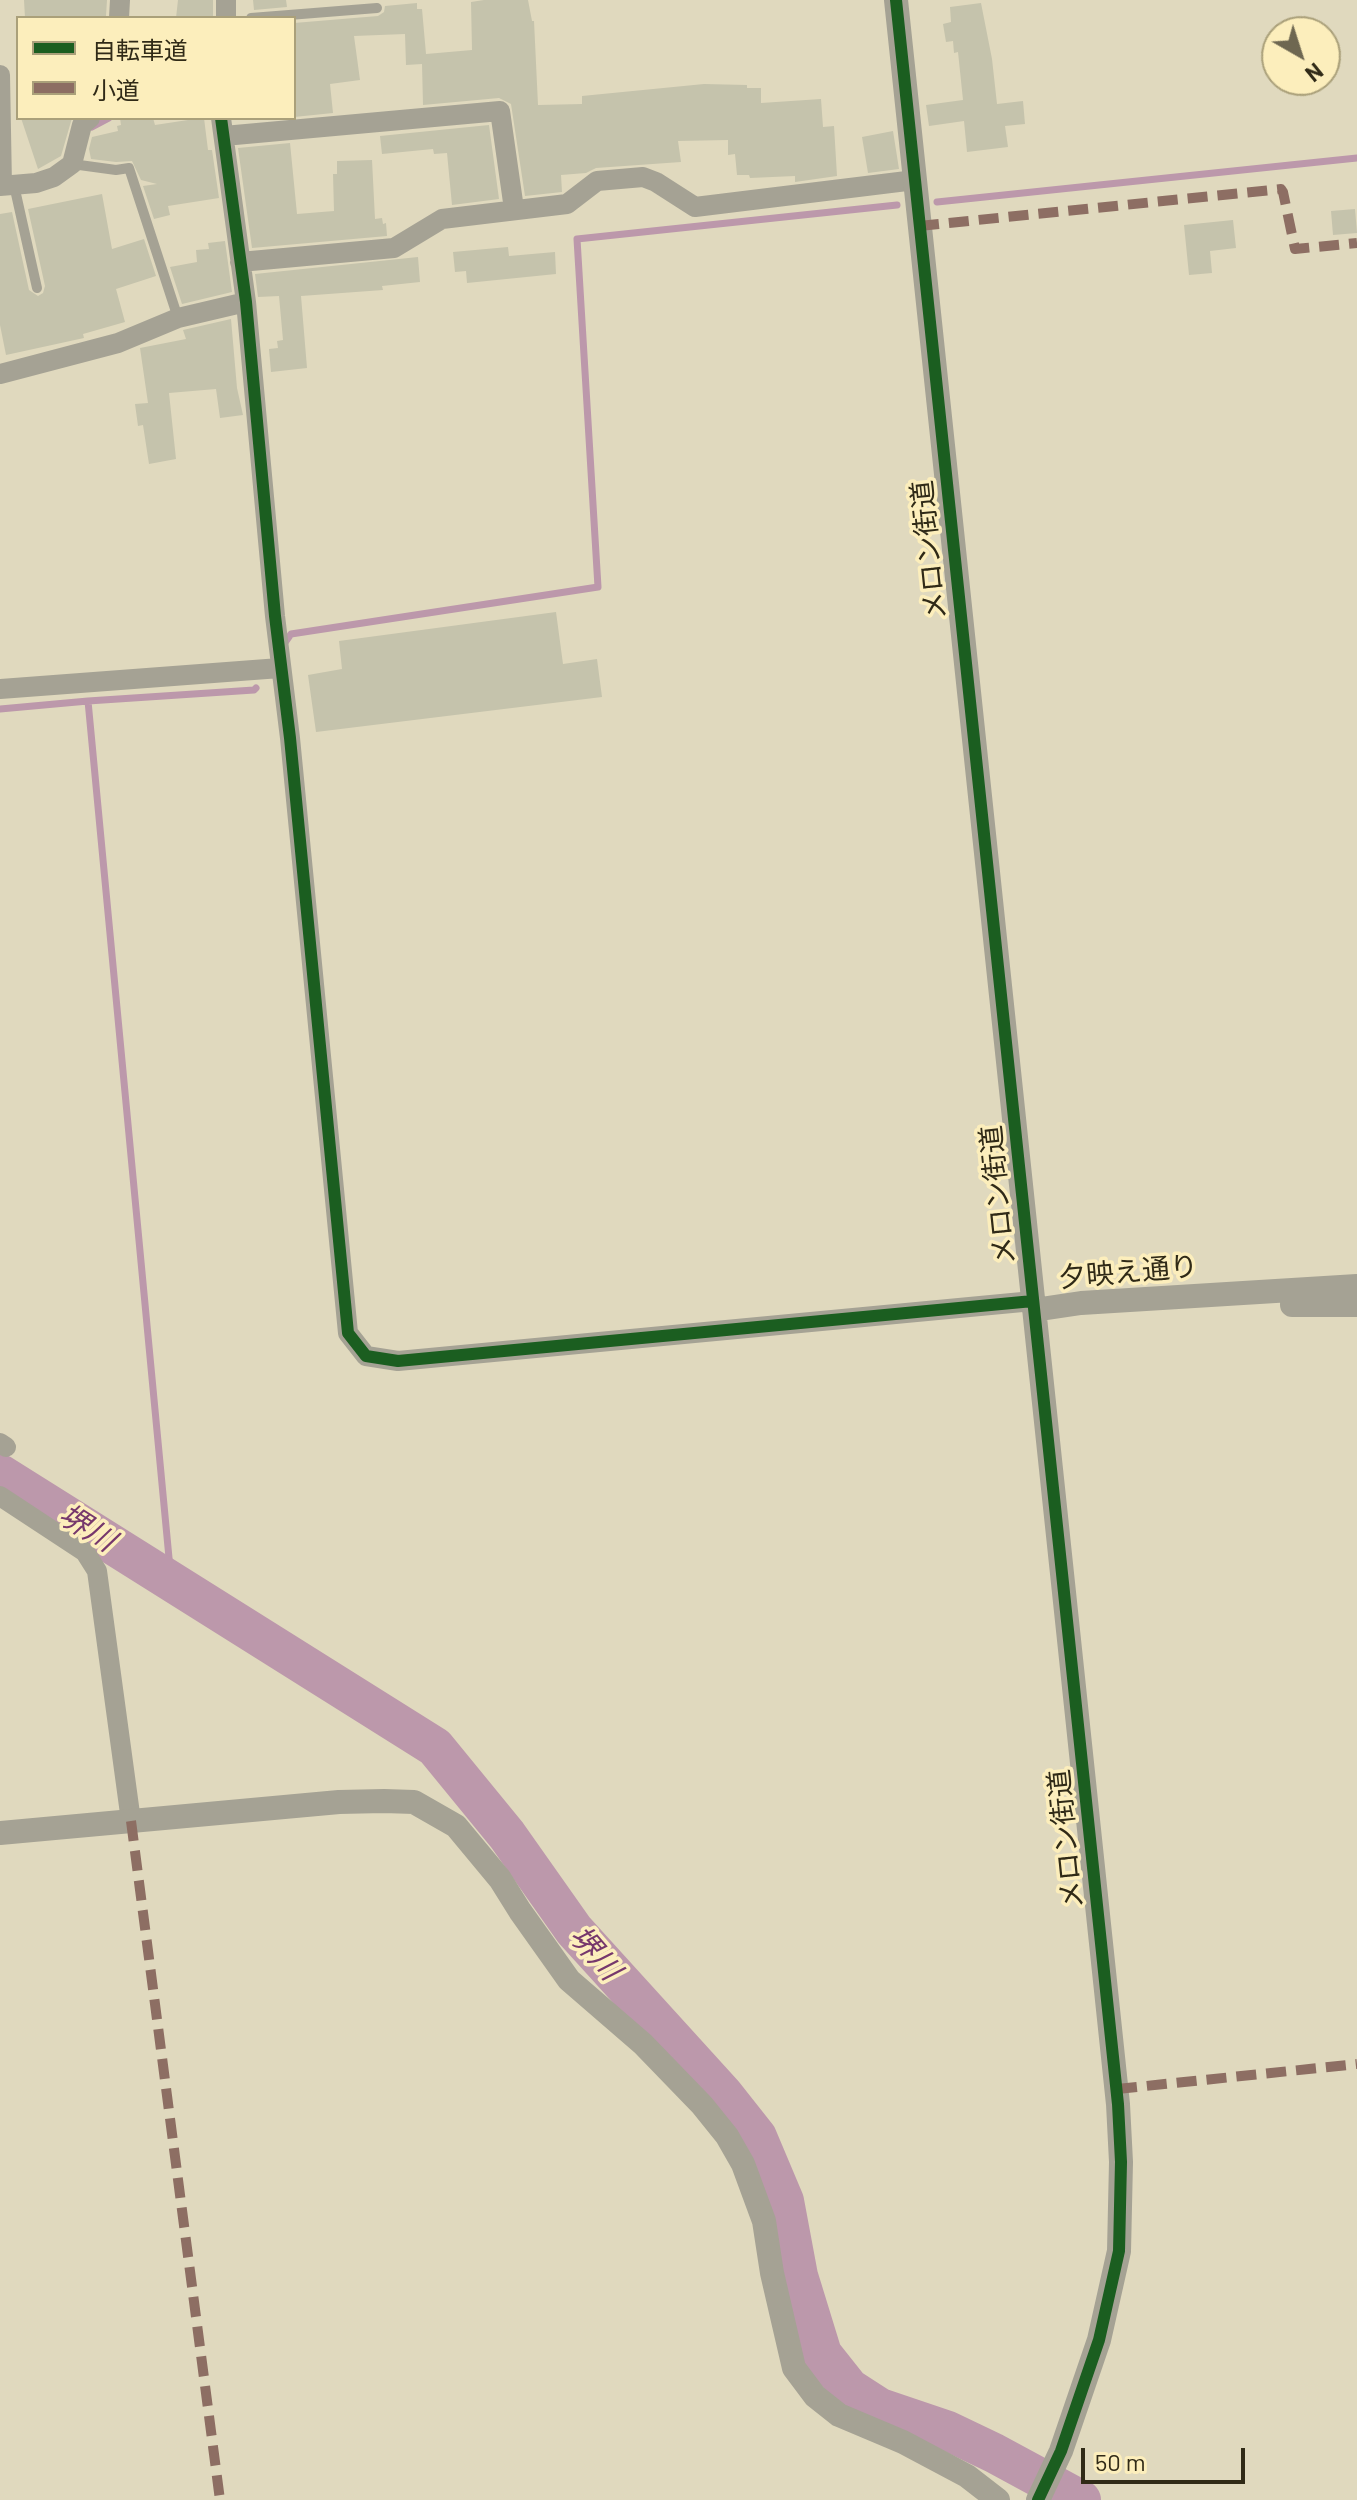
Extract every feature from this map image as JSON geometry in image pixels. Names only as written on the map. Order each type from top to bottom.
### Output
[{"type":"street","name":"メロン街道","points":[[896,0],[1118,2104],[1121,2162],[1119,2251],[1099,2340],[1061,2451],[1040,2495]]},
{"type":"street","points":[[0,75],[5,185],[36,183],[54,177],[72,164],[82,125],[88,120]]},
{"type":"street","points":[[514,209],[500,111],[223,127],[246,302],[348,1333],[366,1356],[398,1361],[1034,1306]]},
{"type":"street","points":[[240,262],[394,248],[442,219],[567,204],[597,181],[643,177],[695,207],[915,180]]},
{"type":"street","points":[[0,374],[118,343],[178,318],[246,302]]},
{"type":"street","points":[[0,689],[280,668]]},
{"type":"street","name":"夕映え通り","points":[[1034,1306],[1357,1286]]},
{"type":"street","name":"夕映え通り","points":[[1034,1306],[1077,1312],[1180,1306],[1357,1305]]},
{"type":"street","points":[[0,1496],[85,1552],[97,1571],[131,1821]]},
{"type":"street","points":[[0,1833],[384,1801],[414,1802],[456,1826],[500,1879],[569,1980],[643,2044],[702,2105],[727,2136],[743,2164],[764,2221],[772,2273],[794,2368],[815,2396],[839,2415],[903,2442],[967,2476],[998,2500]]},
{"type":"lane","points":[[276,16],[377,8]]},
{"type":"lane","points":[[72,164],[116,170],[129,168],[178,318]]},
{"type":"lane","points":[[5,185],[37,288]]},
{"type":"building","points":[[24,0],[107,0],[106,16],[25,16]]},
{"type":"building","points":[[178,0],[213,0],[213,16],[176,16]]},
{"type":"building","points":[[253,0],[286,0],[287,7],[254,10]]},
{"type":"building","points":[[528,0],[534,21],[538,105],[582,104],[582,96],[704,84],[761,88],[761,103],[821,99],[823,127],[834,126],[837,176],[795,182],[795,176],[750,178],[749,175],[737,175],[735,154],[728,155],[728,140],[678,141],[681,162],[596,168],[586,173],[561,175],[562,192],[525,196],[511,104],[499,98],[423,105],[422,64],[406,65],[405,34],[354,36],[360,80],[330,84],[333,113],[296,117],[296,23],[378,16],[384,12],[385,6],[417,3],[417,9],[422,9],[426,54],[472,50],[471,2]]},
{"type":"building","points":[[981,3],[997,104],[1023,101],[1025,124],[1005,126],[1008,147],[967,152],[964,121],[929,126],[926,105],[963,100],[958,52],[954,53],[953,41],[946,42],[943,24],[951,22],[950,7]]},
{"type":"building","points":[[22,120],[71,120],[61,156],[38,169]]},
{"type":"building","points":[[120,120],[154,120],[155,125],[204,120],[219,198],[168,206],[170,215],[154,219],[143,186],[157,184],[141,180],[132,161],[91,159],[89,149],[92,137],[118,131],[117,126],[121,125]]},
{"type":"building","points":[[489,125],[499,199],[452,205],[447,153],[434,154],[433,149],[382,154],[380,136]]},
{"type":"building","points":[[893,131],[899,169],[868,173],[862,137]]},
{"type":"building","points":[[290,143],[297,214],[334,211],[333,174],[337,174],[337,161],[372,160],[375,219],[382,218],[383,224],[386,223],[387,236],[252,248],[238,148]]},
{"type":"building","points":[[102,194],[112,249],[144,239],[156,276],[116,289],[125,322],[83,334],[84,338],[6,355],[0,325],[0,214],[12,212],[29,290],[38,296],[45,286],[28,209]]},
{"type":"building","points":[[1355,209],[1357,233],[1333,235],[1331,211]]},
{"type":"building","points":[[1233,220],[1236,248],[1210,251],[1212,273],[1189,275],[1184,225]]},
{"type":"building","points":[[225,241],[232,292],[182,304],[170,267],[197,262],[196,250],[209,249],[208,243]]},
{"type":"building","points":[[508,247],[509,256],[555,252],[556,274],[467,283],[466,271],[455,272],[453,252]]},
{"type":"building","points":[[418,257],[420,282],[382,286],[383,290],[301,296],[307,368],[271,372],[269,349],[278,348],[277,341],[283,340],[279,296],[258,297],[255,274]]},
{"type":"building","points":[[231,319],[237,388],[243,415],[220,418],[216,389],[169,393],[176,459],[149,464],[143,425],[138,426],[135,404],[148,403],[140,348],[186,339],[183,330]]},
{"type":"building","points":[[556,612],[563,664],[597,659],[602,697],[316,732],[308,675],[342,669],[339,641]]},
{"type":"waterway","points":[[92,127],[105,120]]},
{"type":"waterway","points":[[937,202],[1357,158]]},
{"type":"waterway","points":[[284,644],[291,634],[598,587],[577,239],[897,205]]},
{"type":"waterway","points":[[88,701],[256,688]]},
{"type":"waterway","points":[[0,709],[88,701],[171,1579]]},
{"type":"waterway","name":"堺川","points":[[0,1474],[435,1747],[507,1835],[574,1930],[723,2094],[757,2137],[784,2201],[798,2276],[822,2354],[849,2388],[880,2408],[948,2431],[1081,2500]]},
{"type":"marked path","points":[[919,226],[1281,189],[1295,249],[1357,243]]},
{"type":"marked path","points":[[131,1821],[220,2500]]},
{"type":"marked path","points":[[1117,2089],[1357,2064]]},
{"type":"cycle path","points":[[896,0],[1118,2104],[1121,2162],[1119,2251],[1099,2340],[1061,2451],[1038,2500]]},
{"type":"cycle path","points":[[221,120],[246,302],[348,1333],[366,1356],[398,1361],[1033,1301]]}]
